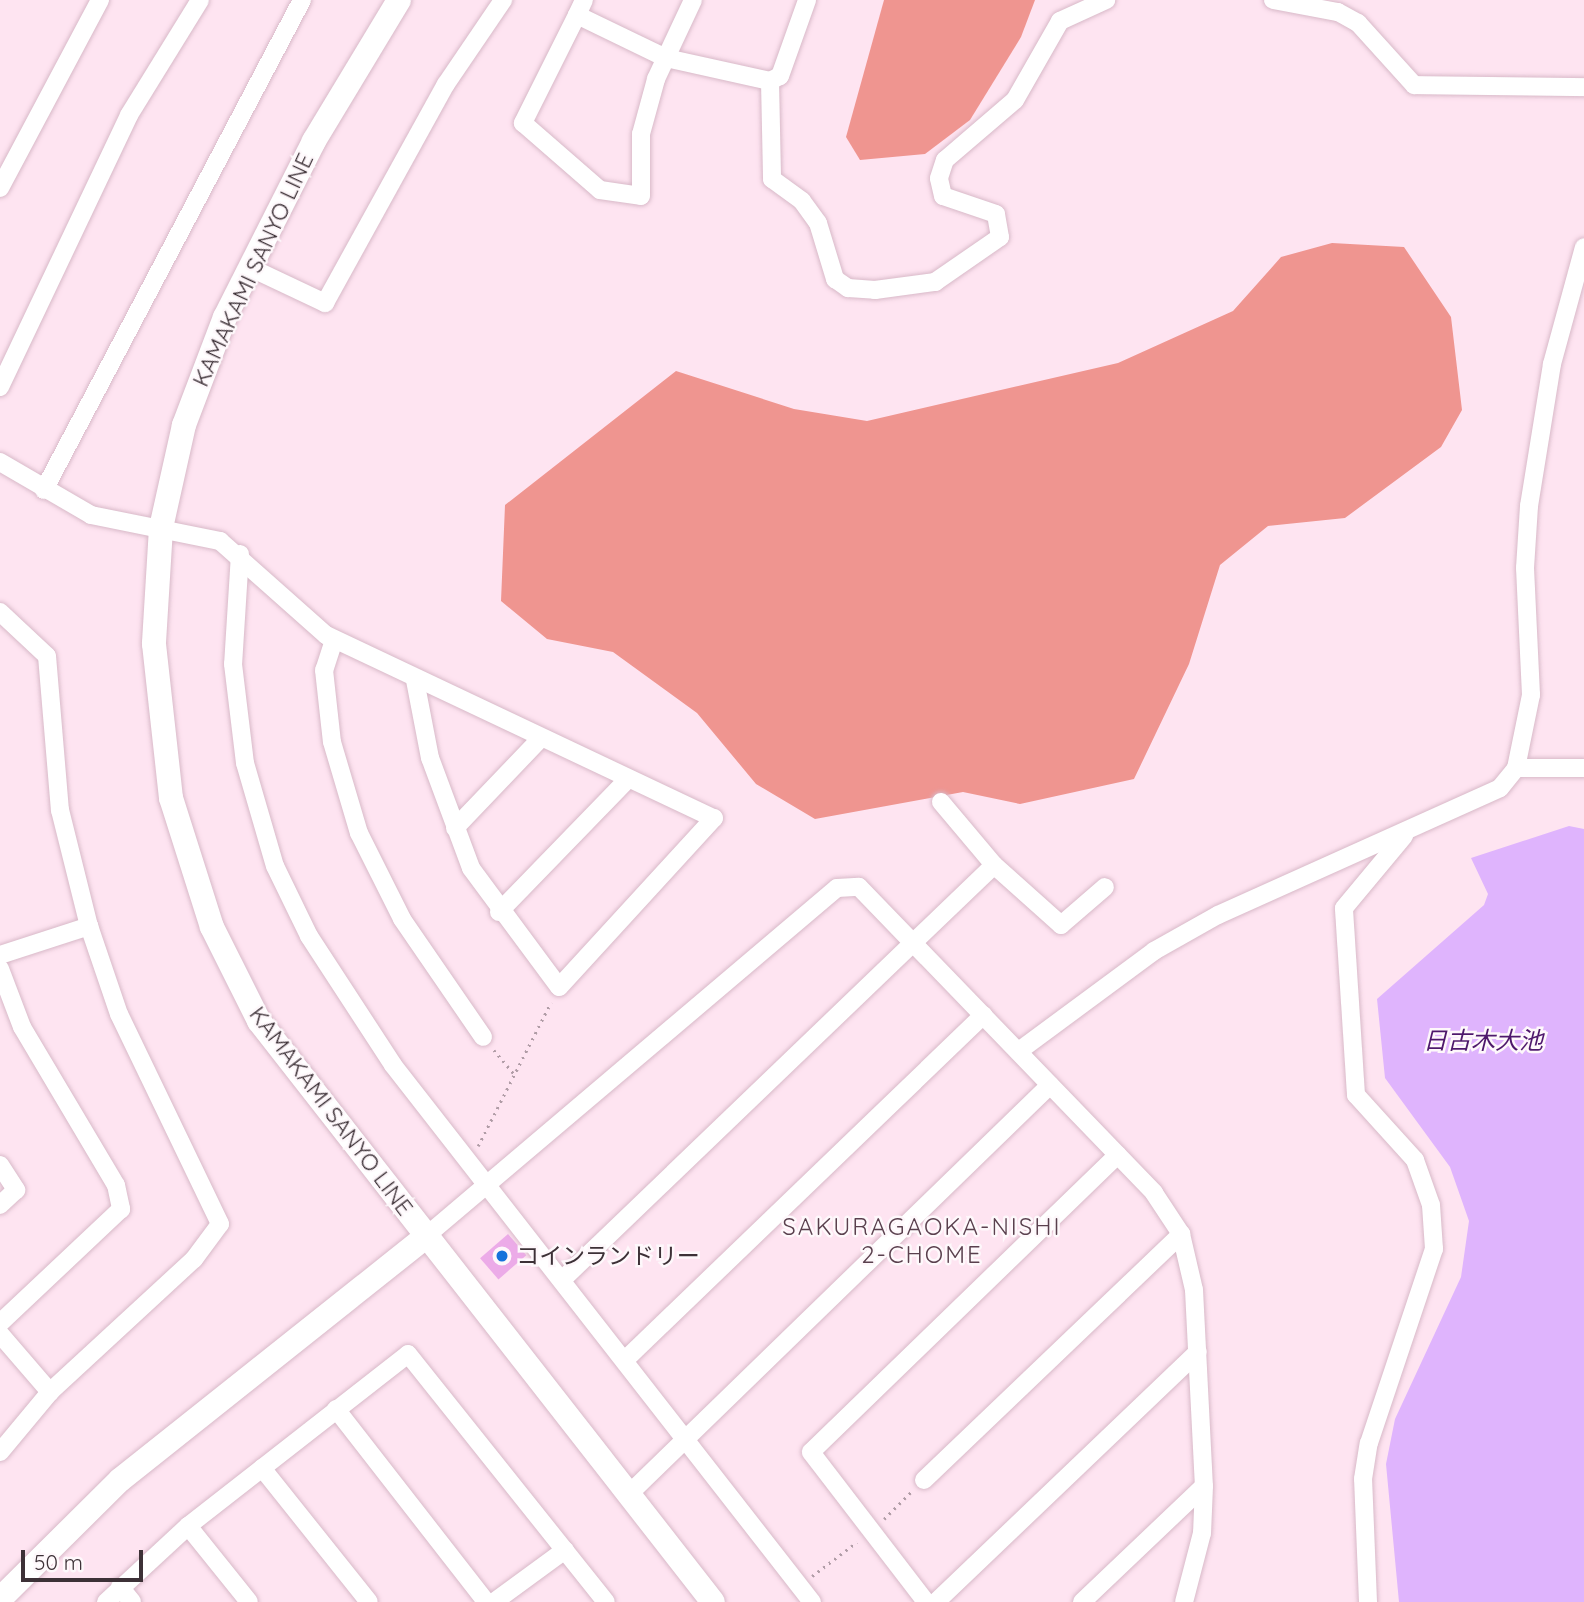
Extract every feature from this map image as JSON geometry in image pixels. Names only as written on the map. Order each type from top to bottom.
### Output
[{"type":"main road","name":"KAMAKAMI SANYO LINE","points":[[399,0],[320,130],[251,268],[187,414],[161,528],[155,692],[172,798],[212,927],[259,1021],[425,1237],[713,1602]]},
{"type":"main road","points":[[0,1599],[120,1480],[425,1237]]},
{"type":"street","points":[[0,188],[100,0]]},
{"type":"street","points":[[0,387],[129,115],[200,0]]},
{"type":"street","points":[[44,490],[302,0]]},
{"type":"street","points":[[251,268],[325,303],[446,84],[503,0]]},
{"type":"street","points":[[692,0],[666,58],[641,134],[641,196],[600,190],[523,123],[580,8],[666,58],[770,81],[780,76],[807,0]]},
{"type":"street","points":[[770,81],[772,180],[802,201],[818,223],[835,279],[848,288],[876,290],[934,282],[1000,237],[996,214],[943,196],[939,178],[945,160],[1015,100],[1060,21],[1106,0]]},
{"type":"street","points":[[1273,0],[1338,12],[1358,23],[1413,85],[1584,87]]},
{"type":"street","points":[[1018,1051],[1154,951],[1218,915],[1406,833],[1500,788],[1516,768],[1531,695],[1525,568],[1529,506],[1552,364],[1584,247]]},
{"type":"street","points":[[0,461],[44,490],[91,515],[220,541],[240,554],[334,640],[714,818],[559,987],[499,912],[471,868],[430,758],[415,680]]},
{"type":"street","points":[[240,554],[233,664],[245,763],[275,866],[344,998],[488,1185],[564,1278],[812,1602]]},
{"type":"street","points":[[0,612],[47,656],[60,810],[89,926],[119,1014],[220,1224],[194,1259],[50,1392],[0,1452]]},
{"type":"street","points":[[334,640],[324,670],[332,742],[359,833],[402,919],[483,1037]]},
{"type":"street","points":[[455,828],[541,738]]},
{"type":"street","points":[[1516,768],[1584,768]]},
{"type":"street","points":[[499,912],[628,779]]},
{"type":"street","points":[[942,802],[994,865],[1061,925],[1105,887]]},
{"type":"street","points":[[1368,1602],[1363,1479],[1368,1443],[1434,1249],[1431,1205],[1415,1160],[1356,1095],[1344,908],[1406,833]]},
{"type":"street","points":[[564,1278],[994,865]]},
{"type":"street","points":[[425,1237],[837,888],[859,887],[1118,1155],[1181,1234],[1191,1263],[1204,1486],[1202,1533],[1184,1602]]},
{"type":"street","points":[[0,955],[89,926]]},
{"type":"street","points":[[0,969],[22,1027],[116,1185],[121,1209],[0,1323]]},
{"type":"street","points":[[626,1359],[983,1015]]},
{"type":"street","points":[[629,1494],[1050,1085]]},
{"type":"street","points":[[926,1602],[811,1452],[1118,1155]]},
{"type":"street","points":[[0,1165],[16,1190],[0,1205]]},
{"type":"street","points":[[924,1480],[1181,1234]]},
{"type":"street","points":[[0,1334],[50,1392]]},
{"type":"street","points":[[936,1602],[1198,1352]]},
{"type":"street","points":[[106,1602],[188,1526],[408,1354],[606,1602]]},
{"type":"street","points":[[336,1409],[486,1602]]},
{"type":"street","points":[[262,1468],[369,1602]]},
{"type":"street","points":[[1082,1602],[1204,1486]]},
{"type":"street","points":[[188,1526],[248,1602]]},
{"type":"street","points":[[494,1602],[565,1550]]},
{"type":"street","points":[[120,1587],[132,1602]]},
{"type":"path","points":[[471,1161],[559,987]]},
{"type":"path","points":[[483,1037],[514,1074]]},
{"type":"shaded area","points":[[884,0],[1035,0],[1021,37],[970,120],[925,154],[860,160],[846,137]]},
{"type":"shaded area","points":[[1332,243],[1404,247],[1451,317],[1462,410],[1441,447],[1345,518],[1268,526],[1220,565],[1189,664],[1134,779],[1020,804],[963,792],[815,819],[756,784],[697,713],[613,652],[547,639],[501,601],[505,505],[676,371],[794,409],[867,421],[1118,363],[1233,311],[1281,257]]},
{"type":"water","name":"日古木大池","points":[[1569,826],[1584,829],[1584,1602],[1399,1602],[1386,1464],[1395,1419],[1461,1277],[1469,1221],[1450,1167],[1385,1078],[1377,999],[1484,905],[1488,894],[1471,858]]},
{"type":"building","name":"コインランドリー","points":[[508,1234],[526,1255],[498,1279],[480,1258]]},
{"type":"place","name":"コインランドリー","points":[[502,1256]]},
{"type":"district","name":"SAKURAGAOKA-NISHI 2-CHOME","points":[[922,1241]]}]
